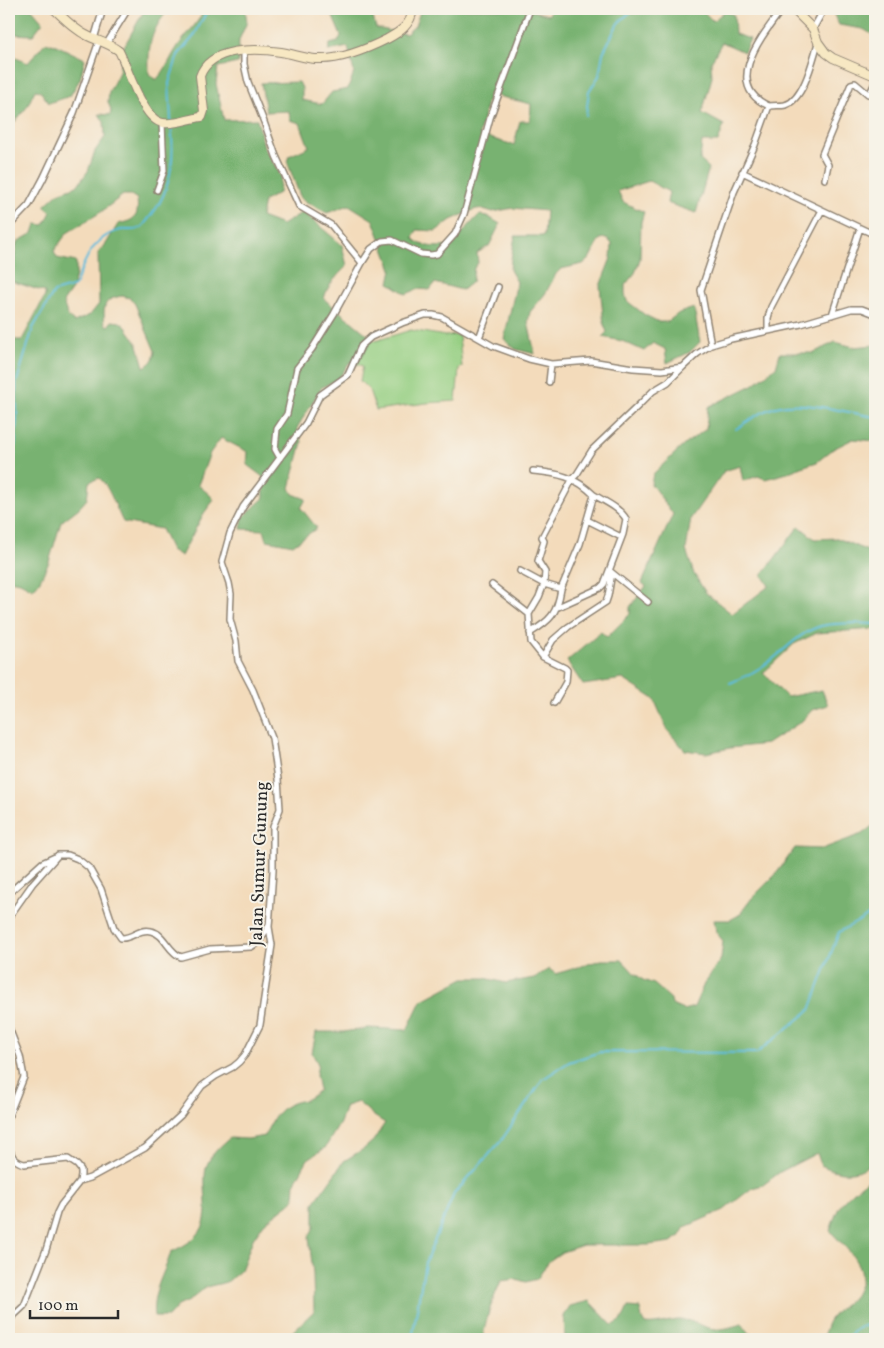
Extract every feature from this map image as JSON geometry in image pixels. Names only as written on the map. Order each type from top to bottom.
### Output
[{"type":"street","points":[[54,9],[77,30],[119,51],[149,114],[168,123],[202,117],[204,114],[200,76],[210,61],[226,53],[244,51],[280,52],[314,59],[338,57],[370,48],[398,33],[409,22],[413,9]]},
{"type":"street","points":[[9,226],[29,205],[74,114],[100,41],[103,9]]},
{"type":"street","points":[[100,41],[128,9]]},
{"type":"street","points":[[280,458],[275,449],[277,429],[287,414],[297,368],[312,349],[334,314],[371,249],[382,241],[392,240],[422,254],[437,254],[455,234],[464,214],[490,118],[530,9]]},
{"type":"street","points":[[782,9],[752,55],[746,76],[747,85],[753,94],[769,106],[786,104],[795,99],[810,70],[818,42]]},
{"type":"street","points":[[793,9],[812,29],[818,42],[830,56],[875,76]]},
{"type":"street","points":[[812,29],[824,9]]},
{"type":"street","points":[[244,51],[244,64],[248,82],[276,156],[299,206],[330,226],[362,263]]},
{"type":"street","points":[[825,179],[828,165],[822,154],[851,84],[855,83],[868,94],[875,83]]},
{"type":"street","points":[[711,345],[701,290],[734,192],[769,106]]},
{"type":"street","points":[[157,190],[164,170],[168,123]]},
{"type":"street","points":[[742,172],[875,236]]},
{"type":"street","points":[[768,331],[768,318],[771,307],[822,210]]},
{"type":"street","points":[[832,315],[860,228]]},
{"type":"street","points":[[479,338],[498,287]]},
{"type":"street","points":[[554,704],[566,682],[567,670],[543,657],[534,648],[530,633],[529,614],[544,584],[545,572],[538,561],[544,541],[542,537],[573,478],[592,450],[646,398],[668,382],[697,354],[711,345],[801,324],[851,309],[875,314]]},
{"type":"street","name":"Jalan Sumur Gunung","points":[[80,1181],[90,1178],[145,1148],[181,1115],[202,1086],[233,1067],[245,1055],[258,1032],[263,1012],[272,945],[269,927],[273,871],[273,827],[280,809],[278,779],[272,738],[253,690],[238,661],[236,641],[230,619],[231,594],[222,562],[230,533],[239,515],[306,423],[320,395],[348,375],[360,346],[371,338],[425,315],[442,317],[507,352],[551,364],[591,361],[633,368],[662,370],[684,367]]},
{"type":"street","points":[[549,382],[551,364]]},
{"type":"street","points":[[662,370],[668,382]]},
{"type":"street","points":[[534,471],[556,473],[573,478],[624,515],[626,524],[610,571],[600,588],[558,607]]},
{"type":"street","points":[[530,633],[552,616],[558,607],[561,590],[580,544],[594,495]]},
{"type":"street","points":[[587,520],[621,537]]},
{"type":"street","points":[[610,571],[648,602]]},
{"type":"street","points":[[543,657],[553,640],[606,602],[610,571]]},
{"type":"street","points":[[520,572],[561,590]]},
{"type":"street","points":[[492,586],[529,614]]},
{"type":"street","points":[[9,917],[33,883],[58,855]]},
{"type":"street","points":[[9,893],[46,860],[58,855],[73,856],[89,868],[101,889],[114,928],[121,938],[127,938],[144,930],[152,931],[162,938],[174,953],[181,956],[210,949],[251,947],[259,942],[269,927]]},
{"type":"street","points":[[9,1028],[20,1056],[24,1077],[9,1114]]},
{"type":"street","points":[[9,1146],[12,1157],[18,1162],[24,1164],[60,1160],[73,1161],[81,1170],[80,1181],[61,1204],[57,1213],[46,1250],[24,1306],[9,1320]]},
{"type":"green space","points":[[9,9],[32,9],[43,22],[33,35],[11,34],[9,37]]},
{"type":"green space","points":[[145,9],[169,9],[154,32],[150,47],[149,74],[156,80],[166,68],[178,46],[199,19],[204,9],[245,9],[247,22],[239,40],[238,63],[218,67],[216,84],[224,120],[257,119],[264,147],[281,176],[279,193],[264,201],[261,217],[282,225],[303,212],[342,245],[347,266],[330,285],[324,299],[373,339],[357,364],[350,362],[339,378],[321,388],[297,428],[302,442],[290,488],[293,494],[306,499],[301,508],[317,528],[293,545],[267,540],[264,530],[241,529],[243,517],[264,498],[263,477],[247,465],[248,452],[221,438],[210,453],[198,485],[214,500],[204,513],[181,556],[171,550],[161,529],[123,522],[109,491],[99,478],[89,482],[87,499],[61,522],[49,562],[39,582],[33,589],[20,582],[9,580],[9,333],[15,340],[22,340],[45,296],[45,292],[11,281],[17,242],[33,233],[36,224],[44,225],[51,212],[44,206],[58,193],[77,186],[88,171],[95,151],[105,137],[104,122],[99,114],[110,115],[109,92],[119,72],[122,50]],"holes":[[[123,195],[131,195],[137,199],[135,217],[118,224],[98,253],[99,304],[90,315],[74,322],[68,317],[63,302],[72,289],[76,275],[76,262],[57,258],[54,251],[67,233],[101,212]],[[122,296],[130,298],[135,304],[155,351],[152,360],[144,367],[138,345],[126,327],[120,322],[112,321],[108,326],[105,324],[104,308],[106,304],[111,299]]]},
{"type":"green space","points":[[332,9],[372,9],[376,28],[406,34],[415,26],[421,9],[524,9],[549,15],[551,9],[605,9],[605,12],[617,13],[624,9],[634,14],[638,9],[703,9],[713,21],[725,11],[734,15],[735,34],[750,39],[744,52],[722,42],[711,62],[712,77],[702,113],[724,125],[718,142],[702,142],[700,160],[709,168],[696,213],[667,203],[669,192],[649,181],[618,191],[623,202],[644,212],[641,222],[640,259],[635,273],[625,285],[627,301],[645,315],[659,322],[667,322],[679,313],[694,308],[700,342],[690,352],[667,363],[665,349],[653,343],[644,351],[622,341],[602,337],[607,332],[604,325],[600,286],[611,258],[612,244],[607,238],[600,239],[589,259],[583,264],[561,269],[556,274],[545,294],[530,312],[528,322],[535,354],[515,349],[504,339],[517,282],[510,270],[515,236],[544,236],[546,211],[513,208],[493,212],[476,209],[451,220],[436,231],[417,230],[413,238],[421,244],[426,246],[453,246],[479,215],[487,216],[500,224],[489,246],[477,253],[478,263],[474,268],[472,282],[462,290],[435,283],[430,290],[418,289],[406,294],[389,283],[392,269],[373,220],[349,205],[327,213],[301,199],[287,161],[289,156],[309,147],[300,123],[290,120],[289,111],[266,112],[261,83],[299,82],[302,88],[302,100],[322,104],[332,92],[348,89],[354,72],[348,47],[328,51],[330,44],[338,42],[341,36],[333,17]],"holes":[[[489,94],[531,104],[530,121],[520,121],[514,145],[479,135]]]},
{"type":"green space","points":[[834,9],[875,9],[875,36],[863,29],[839,25],[833,13]]},
{"type":"green space","points":[[45,43],[56,45],[85,59],[80,79],[70,96],[49,103],[40,91],[35,90],[27,107],[9,129],[9,55],[28,63]]},
{"type":"green space","points":[[411,330],[445,336],[459,335],[462,367],[459,369],[456,401],[376,410],[369,390],[360,381],[363,366],[357,364],[373,339],[375,341]]},
{"type":"green space","points":[[835,342],[854,347],[875,345],[875,441],[853,439],[833,449],[817,462],[765,479],[758,476],[743,481],[740,466],[724,471],[691,518],[686,550],[694,574],[706,593],[732,614],[769,586],[762,575],[799,526],[815,539],[837,538],[875,554],[875,629],[817,633],[794,644],[763,673],[787,697],[822,690],[828,705],[812,710],[802,721],[767,744],[706,753],[685,750],[668,731],[654,699],[623,679],[583,685],[567,661],[601,632],[607,637],[630,614],[630,607],[646,586],[642,583],[673,514],[651,484],[653,474],[685,444],[706,429],[708,407],[753,385],[776,367],[780,353],[813,353]]},
{"type":"green space","points":[[875,824],[875,1159],[869,1165],[857,1171],[835,1171],[821,1165],[817,1153],[780,1172],[763,1185],[752,1188],[724,1210],[685,1227],[679,1237],[671,1242],[649,1245],[583,1245],[562,1252],[549,1261],[537,1279],[526,1282],[516,1279],[501,1281],[487,1317],[483,1339],[285,1339],[314,1311],[309,1237],[314,1227],[314,1203],[344,1161],[373,1141],[385,1123],[358,1102],[346,1106],[340,1123],[325,1148],[308,1159],[295,1182],[294,1200],[264,1223],[253,1239],[241,1270],[227,1282],[206,1287],[189,1301],[178,1306],[168,1317],[154,1317],[156,1292],[171,1252],[192,1240],[204,1223],[206,1214],[206,1168],[213,1155],[230,1138],[248,1139],[264,1136],[280,1111],[288,1105],[307,1099],[319,1090],[316,1075],[318,1064],[312,1053],[316,1032],[343,1032],[368,1028],[407,1030],[421,1001],[464,978],[485,978],[506,983],[534,978],[549,969],[556,974],[601,960],[622,960],[634,973],[643,980],[654,984],[671,999],[672,1005],[683,1010],[694,1007],[704,984],[721,959],[723,941],[716,932],[714,920],[730,920],[739,915],[752,898],[776,874],[795,848],[822,849],[862,834]]},
{"type":"green space","points":[[875,1176],[875,1331],[870,1339],[822,1339],[831,1318],[856,1293],[861,1275],[855,1259],[830,1231],[836,1213],[842,1203],[855,1190]]},
{"type":"green space","points":[[589,1301],[612,1325],[620,1321],[628,1307],[640,1308],[645,1324],[684,1320],[718,1329],[742,1324],[755,1339],[565,1339],[564,1316],[570,1306]]},
{"type":"waterway","points":[[171,121],[169,83],[178,55],[194,36],[208,9]]},
{"type":"waterway","points":[[586,115],[589,91],[599,76],[603,53],[618,23],[634,9]]},
{"type":"waterway","points":[[9,509],[12,497],[17,416],[16,384],[33,328],[54,292],[75,286],[82,268],[96,244],[111,233],[140,228],[157,207],[167,185],[172,162],[171,126]]},
{"type":"waterway","points":[[736,429],[766,411],[779,406],[796,404],[818,406],[875,417]]},
{"type":"waterway","points":[[730,683],[758,669],[801,636],[821,626],[855,623],[875,624]]},
{"type":"waterway","points":[[412,1339],[425,1263],[454,1194],[501,1141],[543,1079],[569,1062],[600,1052],[757,1053],[810,1010],[839,932],[875,912]]},
{"type":"waterway","points":[[845,1339],[859,1327],[873,1324],[875,1321]]}]
